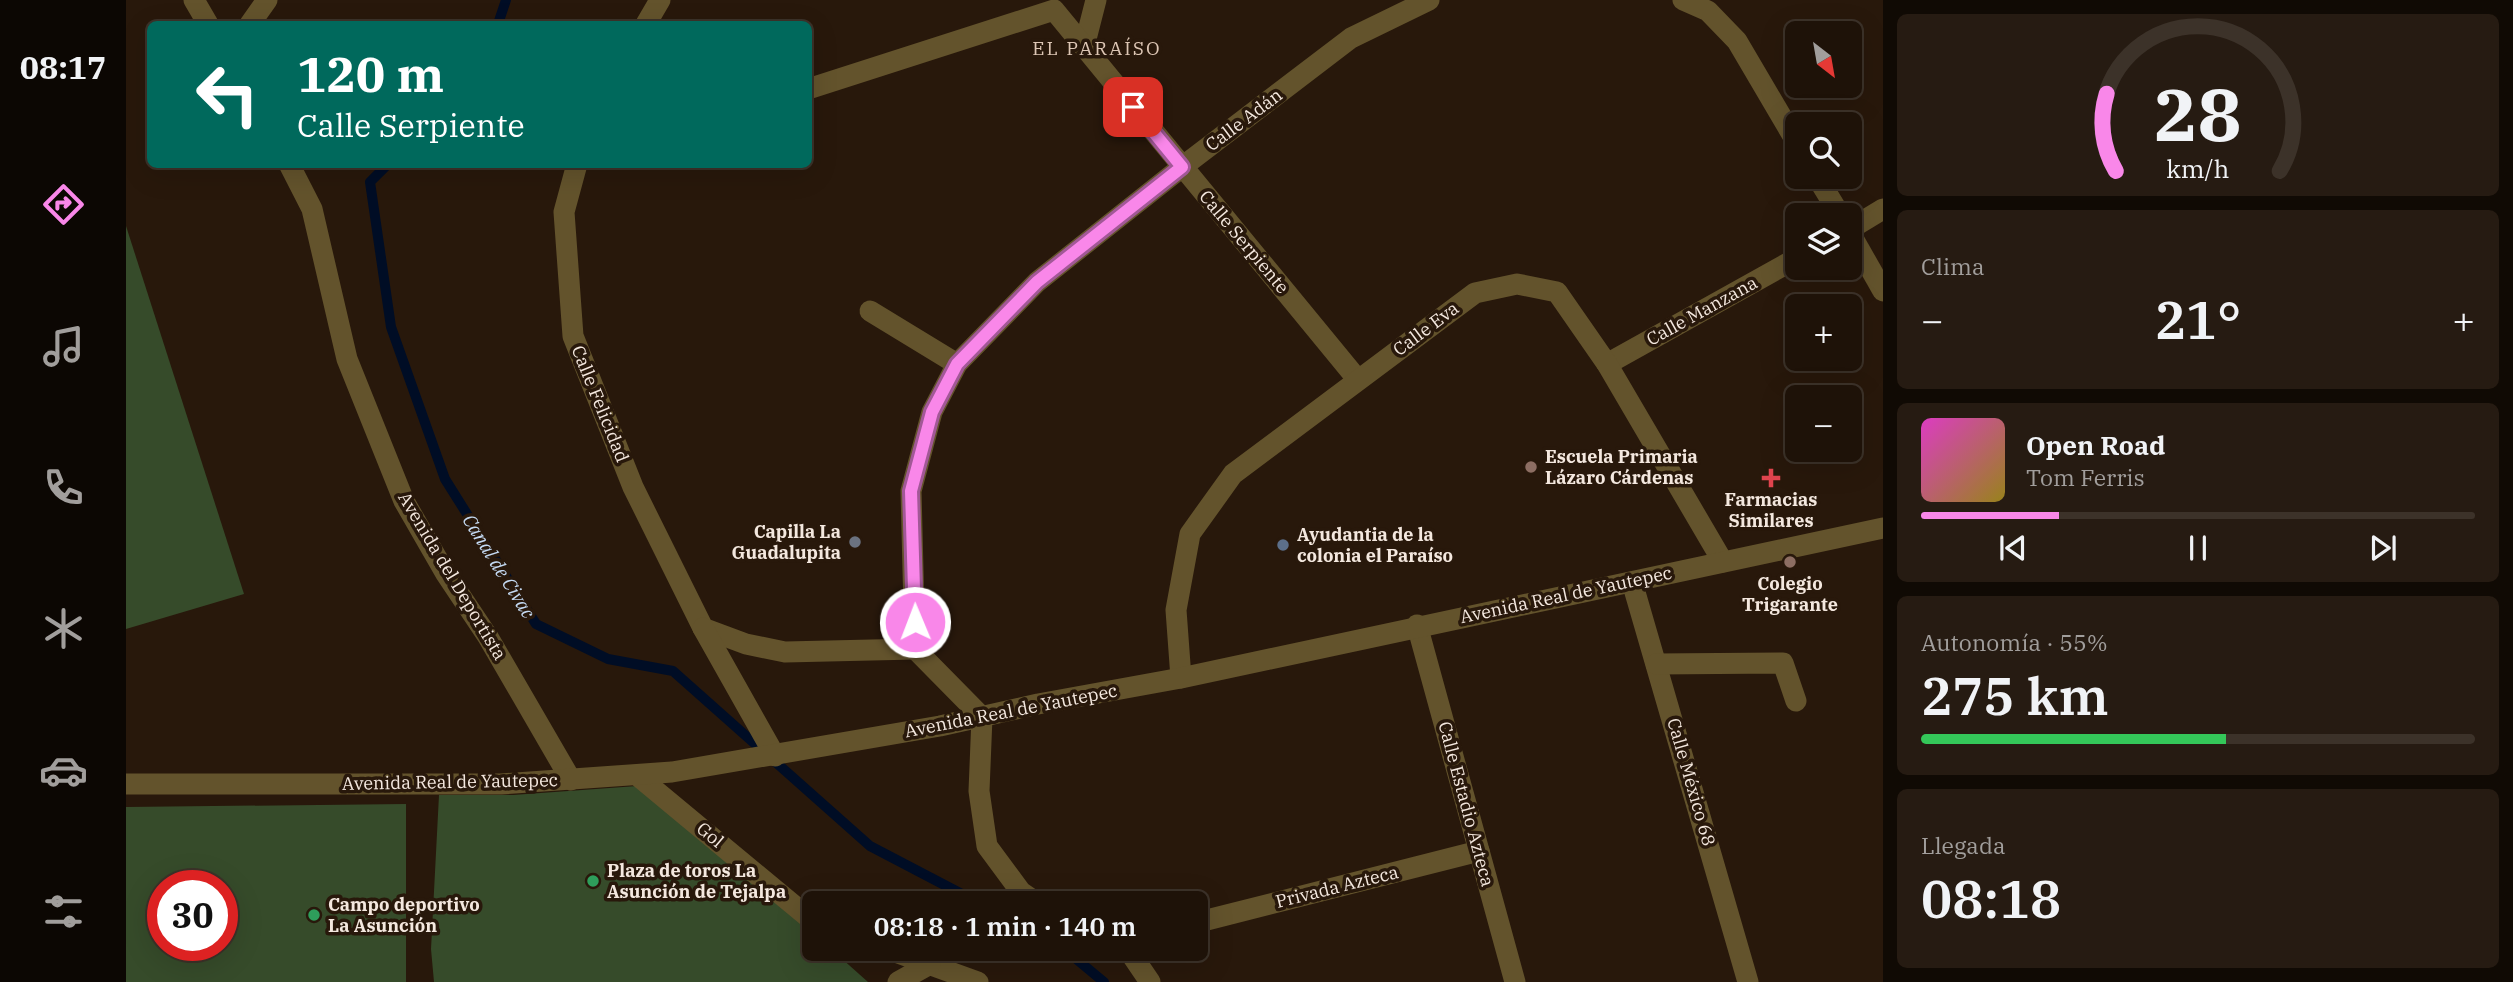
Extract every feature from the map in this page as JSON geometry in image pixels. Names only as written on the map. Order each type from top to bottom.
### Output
[{"type":"street","points":[[194,0],[206,21]]},
{"type":"street","points":[[252,21],[267,0]]},
{"type":"street","points":[[648,21],[660,0]]},
{"type":"street","points":[[1084,47],[1096,0]]},
{"type":"street","name":"Calle Adán","points":[[915,649],[911,491],[932,412],[957,364],[1037,282],[1182,167],[1351,38],[1429,0]]},
{"type":"street","points":[[1683,0],[1708,11],[1737,41],[1785,123]]},
{"type":"street","name":"Calle Serpiente","points":[[812,88],[1054,10],[1358,380]]},
{"type":"street","name":"Avenida del Deportista","points":[[291,168],[312,209],[346,359],[404,501],[446,574],[488,637],[571,780]]},
{"type":"street","name":"Calle Felicidad","points":[[576,168],[564,212],[573,336],[633,486],[703,628],[773,757]]},
{"type":"street","points":[[1862,223],[1883,209]]},
{"type":"street","points":[[1862,253],[1883,291]]},
{"type":"street","name":"Calle Manzana","points":[[1607,364],[1785,265]]},
{"type":"street","name":"Calle Eva","points":[[1181,678],[1176,610],[1190,534],[1233,474],[1475,293],[1517,284],[1557,292],[1607,364],[1723,562]]},
{"type":"street","points":[[870,311],[957,364]]},
{"type":"street","name":"Avenida Real de Yautepec","points":[[126,784],[501,784],[672,772],[773,757],[1181,678],[1417,625],[1883,528]]},
{"type":"street","name":"Calle México 68","points":[[1632,582],[1748,982]]},
{"type":"street","name":"Calle Estadio Azteca","points":[[1417,625],[1515,982]]},
{"type":"street","points":[[703,628],[746,644],[785,652],[915,649],[982,717],[979,791],[987,846],[1020,891]]},
{"type":"street","points":[[1656,664],[1783,663],[1796,701]]},
{"type":"street","name":"Gol","points":[[638,776],[802,912]]},
{"type":"street","name":"Privada Azteca","points":[[1208,920],[1479,851]]},
{"type":"street","points":[[921,961],[978,982]]},
{"type":"street","points":[[1136,961],[1150,982]]},
{"type":"street","points":[[898,982],[930,964]]},
{"type":"green space","points":[[126,226],[244,594],[126,629]]},
{"type":"green space","name":"Plaza de toros La Asunción de Tejalpa","points":[[637,786],[802,923],[802,961],[844,961],[868,982],[434,982],[431,949],[439,795],[513,795]]},
{"type":"green space","name":"Campo deportivo La Asunción","points":[[406,804],[406,982],[126,982],[126,807]]},
{"type":"waterway","name":"Canal de Civac","points":[[499,21],[506,0]]},
{"type":"waterway","name":"Canal de Civac","points":[[384,168],[370,182],[391,327],[445,479],[536,624],[608,659],[673,671],[870,846],[956,891]]},
{"type":"waterway","name":"Canal de Civac","points":[[1079,961],[1104,982]]},
{"type":"place","name":"Escuela Primaria Lázaro Cárdenas","points":[[1531,467]]},
{"type":"place","name":"Farmacias Similares","points":[[1771,478]]},
{"type":"place","name":"Capilla La Guadalupita","points":[[855,542]]},
{"type":"place","name":"Ayudantia de la colonia el Paraíso","points":[[1283,545]]},
{"type":"place","name":"Colegio Trigarante","points":[[1790,562]]},
{"type":"place","name":"Plaza de toros La Asunción de Tejalpa","points":[[593,881]]},
{"type":"place","name":"Campo deportivo La Asunción","points":[[314,915]]},
{"type":"district","name":"EL PARAÍSO","points":[[1097,48]]},
{"type":"route","points":[[915,622],[911,491],[932,412],[957,364],[1037,282],[1182,167],[1133,107]]}]
